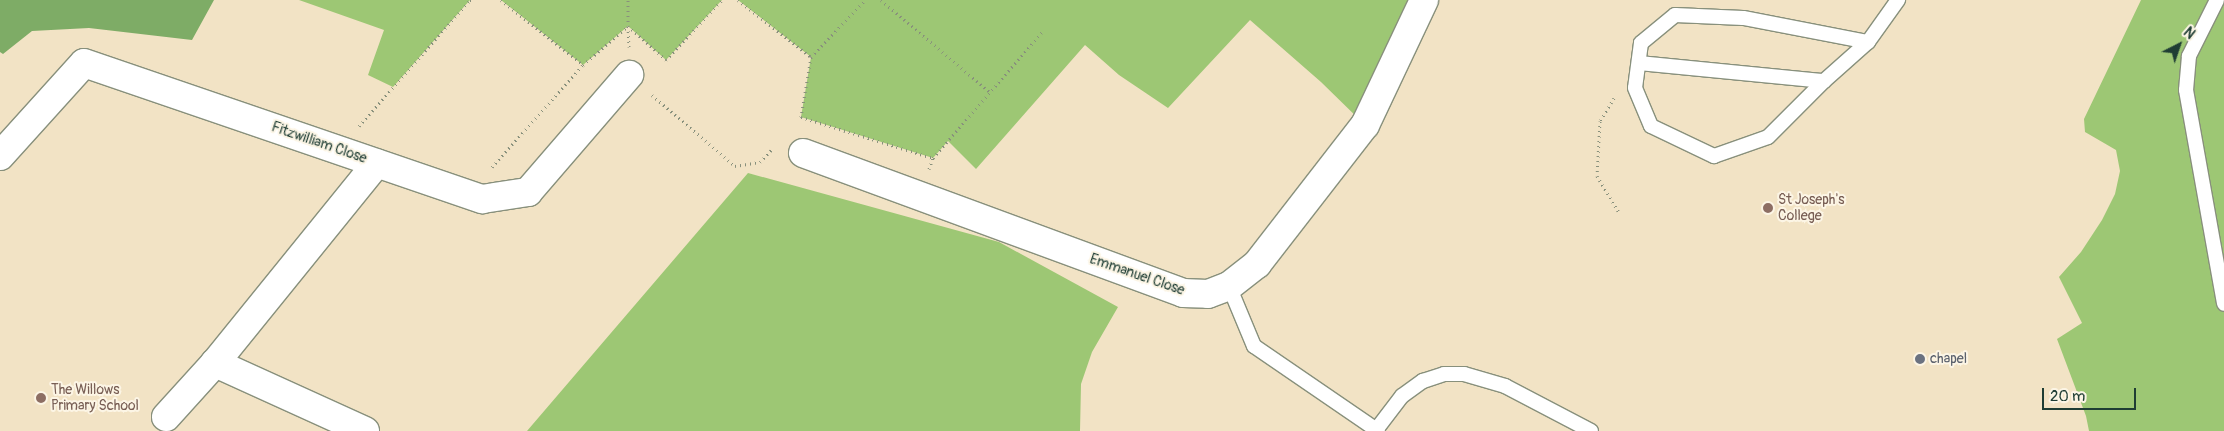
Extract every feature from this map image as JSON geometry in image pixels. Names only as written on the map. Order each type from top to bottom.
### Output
[{"type":"street","name":"Emmanuel Close","points":[[803,153],[1183,293],[1208,294],[1229,286],[1257,264],[1365,125],[1424,0]]},
{"type":"street","name":"Fitzwilliam Close","points":[[0,156],[84,63],[482,199],[528,192],[629,75]]},
{"type":"street","points":[[166,418],[215,363],[377,163]]},
{"type":"street","points":[[215,363],[365,431]]},
{"type":"lane","points":[[1868,42],[1743,18],[1675,15],[1641,43],[1635,88],[1651,126],[1714,156],[1768,137],[1824,81],[1868,42],[1898,0]]},
{"type":"lane","points":[[2217,0],[2189,56],[2186,90],[2224,304]]},
{"type":"lane","points":[[1639,63],[1824,81]]},
{"type":"lane","points":[[1229,286],[1254,346],[1377,430],[1402,396],[1424,381],[1444,374],[1464,374],[1505,386],[1591,431]]},
{"type":"path","points":[[338,149],[470,0],[474,0]]},
{"type":"path","points":[[500,0],[583,64]]},
{"type":"path","points":[[628,0],[629,75],[735,166],[760,162],[779,141],[803,153]]},
{"type":"path","points":[[628,26],[666,60],[722,0]]},
{"type":"path","points":[[738,0],[811,57]]},
{"type":"path","points":[[865,0],[811,57],[801,117],[933,158]]},
{"type":"path","points":[[881,0],[990,92]]},
{"type":"path","points":[[468,194],[583,64],[628,26]]},
{"type":"path","points":[[919,195],[933,158],[1043,31]]},
{"type":"path","points":[[1620,214],[1597,176],[1600,121],[1617,94],[1635,88]]},
{"type":"green space","points":[[0,0],[214,0],[192,40],[89,28],[32,31],[3,54],[0,52]]},
{"type":"green space","points":[[299,0],[470,0],[393,87],[368,75],[384,30]]},
{"type":"green space","points":[[501,0],[722,0],[666,60],[628,26],[583,65]]},
{"type":"green space","points":[[738,0],[1424,0],[1365,125],[1321,82],[1250,20],[1168,108],[1119,75],[1085,45],[976,169],[948,141],[933,158],[801,117],[811,57]]},
{"type":"green space","points":[[2141,0],[2224,0],[2224,431],[2089,431],[2086,416],[2057,339],[2082,323],[2059,277],[2081,252],[2102,220],[2115,194],[2120,171],[2116,150],[2085,132],[2084,119]]},
{"type":"green space","points":[[748,173],[999,242],[1118,307],[1092,352],[1081,384],[1080,431],[527,431]]},
{"type":"place","name":"St Joseph's College","points":[[1768,208]]},
{"type":"place","name":"chapel","points":[[1920,359]]},
{"type":"place","name":"The Willows Primary School","points":[[41,398]]}]
